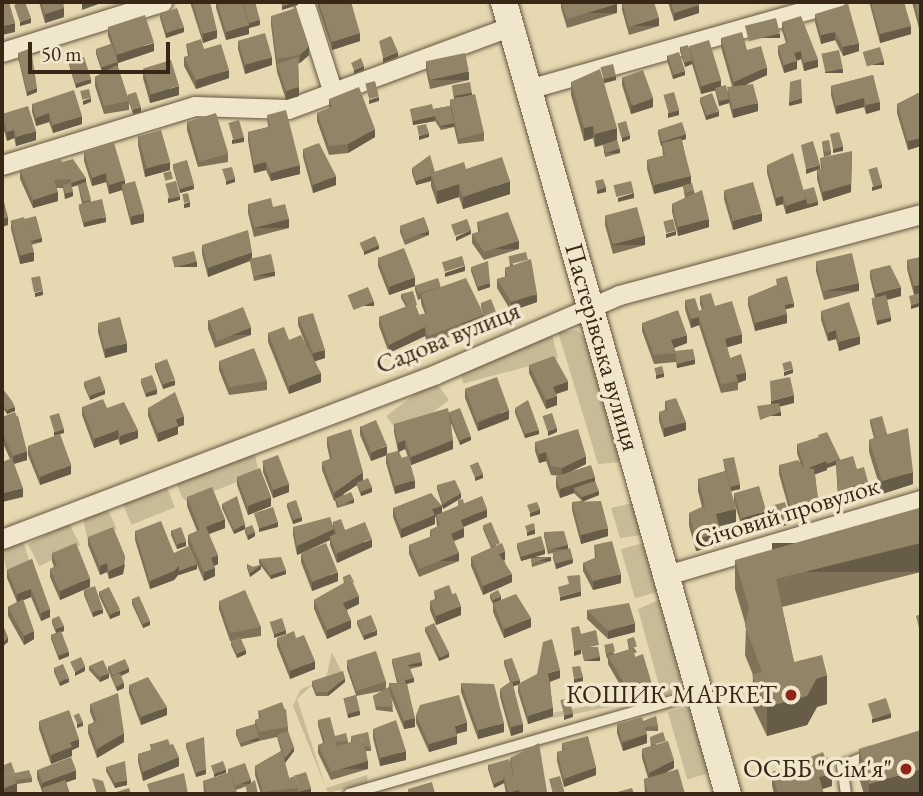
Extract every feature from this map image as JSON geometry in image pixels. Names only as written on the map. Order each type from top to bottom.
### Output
[{"type":"main road","name":"Пастерівська вулиця","points":[[507,14],[728,794]]},
{"type":"street","points":[[2,52],[162,2]]},
{"type":"street","points":[[304,2],[333,93]]},
{"type":"street","points":[[528,89],[835,2]]},
{"type":"street","points":[[2,165],[195,106],[275,112],[333,93],[507,14]]},
{"type":"street","name":"Садова вулиця","points":[[2,539],[590,308],[921,214]]},
{"type":"street","name":"Січовий провулок","points":[[667,575],[921,500]]},
{"type":"lane","points":[[349,794],[699,693]]},
{"type":"lane","points":[[846,794],[841,772],[846,762],[886,750]]},
{"type":"shaded area","points":[[577,330],[587,342],[621,462],[598,464],[558,332]]},
{"type":"shaded area","points":[[552,335],[558,358],[464,384],[457,360]]},
{"type":"shaded area","points":[[434,380],[449,400],[401,436],[386,416]]},
{"type":"shaded area","points":[[254,450],[259,473],[187,502],[182,497],[176,482]]},
{"type":"shaded area","points":[[166,485],[175,507],[131,525],[122,503]]},
{"type":"shaded area","points":[[632,503],[642,535],[620,538],[611,508]]},
{"type":"shaded area","points":[[107,508],[117,529],[88,542],[83,517]]},
{"type":"shaded area","points":[[69,523],[80,545],[39,566],[28,544]]},
{"type":"shaded area","points":[[23,541],[30,563],[7,573],[2,549]]},
{"type":"shaded area","points":[[643,543],[657,592],[635,598],[621,549]]},
{"type":"shaded area","points":[[659,600],[681,678],[675,692],[662,696],[638,609]]},
{"type":"shaded area","points":[[332,652],[343,675],[312,685],[297,699],[326,788],[367,775],[368,783],[328,793],[293,706],[300,690],[326,678]]},
{"type":"shaded area","points":[[655,693],[656,698],[529,723],[528,718]]},
{"type":"shaded area","points":[[689,706],[708,773],[687,779],[668,712]]},
{"type":"building","points":[[2,2],[9,2],[15,23],[2,26]]},
{"type":"building","points":[[23,2],[31,18],[20,22],[14,5]]},
{"type":"building","points":[[41,2],[63,2],[64,8],[45,14]]},
{"type":"building","points":[[192,2],[206,3],[195,6],[195,10]]},
{"type":"building","points":[[210,2],[217,30],[201,34],[194,6]]},
{"type":"building","points":[[217,2],[242,2],[249,25],[226,32]]},
{"type":"building","points":[[243,2],[255,2],[260,20],[249,23]]},
{"type":"building","points":[[319,2],[351,2],[360,33],[332,42]]},
{"type":"building","points":[[561,2],[616,2],[617,4],[567,19]]},
{"type":"building","points":[[622,2],[654,2],[659,18],[629,27]]},
{"type":"building","points":[[671,2],[698,2],[699,5],[674,13]]},
{"type":"building","points":[[871,2],[904,2],[911,26],[880,34]]},
{"type":"building","points":[[915,2],[921,2],[920,24]]},
{"type":"building","points":[[848,4],[859,43],[843,47],[835,32],[821,35],[815,14]]},
{"type":"building","points":[[177,8],[184,27],[167,33],[160,14]]},
{"type":"building","points":[[296,8],[309,46],[300,55],[277,59],[271,16]]},
{"type":"building","points":[[145,15],[154,43],[117,55],[108,27]]},
{"type":"building","points":[[801,16],[818,59],[804,63],[801,51],[794,53],[797,61],[784,65],[778,46],[788,43],[782,22]]},
{"type":"building","points":[[776,18],[780,34],[749,41],[745,26]]},
{"type":"building","points":[[742,32],[747,50],[761,46],[767,67],[734,82],[721,38]]},
{"type":"building","points":[[265,33],[272,57],[245,65],[238,41]]},
{"type":"building","points":[[391,36],[398,52],[383,58],[379,41]]},
{"type":"building","points":[[201,39],[204,49],[221,44],[229,70],[196,80],[184,57],[190,55],[186,44]]},
{"type":"building","points":[[709,40],[721,80],[701,86],[689,46]]},
{"type":"building","points":[[112,44],[118,62],[102,67],[96,49]]},
{"type":"building","points":[[688,45],[692,60],[684,63],[680,47]]},
{"type":"building","points":[[880,47],[884,61],[867,66],[863,52]]},
{"type":"building","points":[[31,48],[37,88],[27,92],[18,53]]},
{"type":"building","points":[[839,50],[843,69],[825,72],[821,54]]},
{"type":"building","points":[[679,52],[685,71],[674,75],[668,56]]},
{"type":"building","points":[[465,53],[469,72],[430,80],[426,61]]},
{"type":"building","points":[[84,57],[91,79],[76,84],[69,62]]},
{"type":"building","points":[[298,57],[299,87],[286,91],[277,64]]},
{"type":"building","points":[[361,58],[364,66],[354,70],[351,63]]},
{"type":"building","points":[[171,60],[179,86],[151,94],[143,68]]},
{"type":"building","points":[[613,64],[616,76],[603,79],[600,67]]},
{"type":"building","points":[[117,65],[129,101],[104,106],[95,77]]},
{"type":"building","points":[[600,69],[617,128],[595,134],[593,126],[584,128],[571,82]]},
{"type":"building","points":[[643,70],[653,98],[633,106],[622,78]]},
{"type":"building","points":[[873,75],[880,102],[866,105],[864,98],[836,106],[831,86]]},
{"type":"building","points":[[801,79],[802,98],[789,102],[790,82]]},
{"type":"building","points":[[375,81],[379,97],[369,99],[365,83]]},
{"type":"building","points":[[470,82],[472,93],[454,96],[452,85]]},
{"type":"building","points":[[753,84],[758,103],[733,109],[727,87]]},
{"type":"building","points":[[726,85],[729,99],[719,101],[715,88]]},
{"type":"building","points":[[359,87],[375,129],[348,144],[329,146],[317,113],[332,107],[329,99]]},
{"type":"building","points":[[89,89],[91,98],[82,100],[80,91]]},
{"type":"building","points":[[74,90],[82,116],[53,125],[49,113],[36,118],[32,104]]},
{"type":"building","points":[[136,92],[141,107],[132,110],[127,95]]},
{"type":"building","points":[[674,92],[679,110],[669,113],[663,95]]},
{"type":"building","points":[[712,93],[719,111],[707,115],[700,98]]},
{"type":"building","points":[[921,93],[921,138],[908,141],[897,104]]},
{"type":"building","points":[[475,94],[484,133],[459,139],[450,100]]},
{"type":"building","points":[[432,104],[433,109],[450,106],[454,123],[441,126],[435,116],[413,121],[410,109]]},
{"type":"building","points":[[28,106],[36,131],[16,137],[14,130],[7,132],[2,114]]},
{"type":"building","points":[[286,110],[300,165],[271,173],[266,162],[254,165],[248,132],[270,127],[267,115]]},
{"type":"building","points":[[216,113],[228,153],[200,162],[187,122]]},
{"type":"building","points":[[239,120],[244,137],[233,140],[228,123]]},
{"type":"building","points":[[626,121],[630,135],[621,138],[617,123]]},
{"type":"building","points":[[682,122],[686,134],[662,142],[658,130]]},
{"type":"building","points":[[426,124],[429,133],[419,136],[417,126]]},
{"type":"building","points":[[161,130],[170,162],[147,168],[138,137]]},
{"type":"building","points":[[839,132],[843,146],[833,149],[830,134]]},
{"type":"building","points":[[681,138],[691,176],[654,185],[647,160],[665,155],[662,143]]},
{"type":"building","points":[[617,140],[620,149],[606,153],[603,145]]},
{"type":"building","points":[[829,140],[831,151],[824,152],[822,141]]},
{"type":"building","points":[[813,141],[820,165],[806,169],[801,145]]},
{"type":"building","points":[[114,143],[125,180],[109,185],[106,173],[92,178],[84,152]]},
{"type":"building","points":[[319,143],[336,176],[313,185],[303,149]]},
{"type":"building","points":[[852,151],[851,184],[823,192],[817,170],[823,168],[820,158]]},
{"type":"building","points":[[793,153],[806,199],[786,206],[783,196],[776,198],[767,165]]},
{"type":"building","points":[[430,155],[435,172],[416,181],[412,168]]},
{"type":"building","points":[[502,157],[510,181],[463,197],[459,184],[437,191],[431,173],[464,162],[466,169]]},
{"type":"building","points":[[60,158],[71,179],[54,180],[58,192],[33,200],[20,170]]},
{"type":"building","points":[[73,159],[86,178],[71,183],[62,162]]},
{"type":"building","points":[[187,160],[194,185],[180,189],[173,164]]},
{"type":"building","points":[[232,167],[235,178],[226,181],[222,169]]},
{"type":"building","points":[[877,167],[882,184],[873,187],[868,169]]},
{"type":"building","points":[[171,171],[173,179],[165,181],[163,173]]},
{"type":"building","points":[[603,179],[606,187],[597,190],[595,181]]},
{"type":"building","points":[[135,181],[144,213],[131,217],[122,185]]},
{"type":"building","points":[[176,181],[180,196],[170,199],[165,184]]},
{"type":"building","points":[[631,181],[634,193],[616,197],[614,185]]},
{"type":"building","points":[[86,182],[91,199],[83,202],[78,184]]},
{"type":"building","points":[[753,182],[762,213],[733,221],[724,190]]},
{"type":"building","points":[[71,183],[73,192],[65,194],[63,185]]},
{"type":"building","points":[[692,183],[694,191],[685,193],[683,185]]},
{"type":"building","points":[[814,187],[818,201],[808,204],[803,190]]},
{"type":"building","points":[[702,190],[709,219],[678,227],[672,204]]},
{"type":"building","points":[[188,193],[190,202],[184,203],[182,194]]},
{"type":"building","points":[[2,194],[8,217],[2,219]]},
{"type":"building","points":[[271,198],[273,207],[285,204],[289,219],[254,228],[248,204]]},
{"type":"building","points":[[102,199],[106,217],[83,222],[79,204]]},
{"type":"building","points":[[637,207],[645,236],[613,245],[605,216]]},
{"type":"building","points":[[508,212],[519,241],[484,252],[472,234],[481,231],[477,222]]},
{"type":"building","points":[[36,216],[42,238],[30,241],[24,219]]},
{"type":"building","points":[[24,217],[34,252],[20,255],[11,221]]},
{"type":"building","points":[[424,217],[429,231],[405,240],[400,226]]},
{"type":"building","points":[[467,219],[471,230],[455,236],[451,225]]},
{"type":"building","points":[[673,219],[676,231],[666,233],[663,221]]},
{"type":"building","points":[[248,230],[252,252],[208,268],[202,245]]},
{"type":"building","points":[[375,236],[379,245],[364,252],[359,243]]},
{"type":"building","points":[[404,248],[415,277],[389,287],[378,258]]},
{"type":"building","points":[[194,251],[197,262],[175,268],[172,257]]},
{"type":"building","points":[[526,252],[528,260],[510,264],[509,256]]},
{"type":"building","points":[[852,253],[859,283],[823,292],[816,261]]},
{"type":"building","points":[[271,254],[275,272],[254,276],[250,259]]},
{"type":"building","points":[[462,256],[465,266],[445,272],[442,262]]},
{"type":"building","points":[[921,257],[921,284],[914,286],[907,260]]},
{"type":"building","points":[[531,259],[537,294],[511,302],[497,279],[507,276],[505,268]]},
{"type":"building","points":[[488,261],[490,283],[478,287],[471,267]]},
{"type":"building","points":[[890,265],[901,287],[876,294],[870,270]]},
{"type":"building","points":[[40,276],[43,291],[34,292],[31,278]]},
{"type":"building","points":[[787,276],[794,303],[784,305],[776,279]]},
{"type":"building","points":[[438,278],[441,287],[418,294],[415,285]]},
{"type":"building","points":[[466,278],[484,315],[428,336],[425,327],[389,345],[379,317],[415,303],[419,315],[427,313],[421,294]]},
{"type":"building","points":[[779,284],[787,314],[755,323],[748,297]]},
{"type":"building","points":[[368,287],[374,302],[354,310],[348,295]]},
{"type":"building","points":[[413,291],[417,305],[415,303],[408,306],[401,294]]},
{"type":"building","points":[[711,293],[715,306],[732,301],[742,334],[725,339],[730,358],[741,354],[746,372],[736,375],[738,381],[721,384],[699,317],[691,319],[685,300],[695,298],[699,311],[704,309],[700,296]]},
{"type":"building","points":[[921,293],[921,302],[911,305],[909,296]]},
{"type":"building","points":[[886,295],[891,317],[877,321],[871,298]]},
{"type":"building","points":[[491,299],[497,315],[487,319],[481,303]]},
{"type":"building","points":[[849,302],[860,336],[839,342],[836,330],[828,333],[821,311]]},
{"type":"building","points":[[243,307],[251,327],[217,341],[209,321]]},
{"type":"building","points":[[678,310],[687,335],[671,340],[676,353],[654,355],[642,323]]},
{"type":"building","points":[[313,313],[325,350],[313,353],[298,317]]},
{"type":"building","points":[[120,317],[127,343],[105,349],[98,323]]},
{"type":"building","points":[[284,327],[289,340],[301,335],[321,373],[289,386],[268,333]]},
{"type":"building","points":[[254,348],[267,381],[229,387],[219,361]]},
{"type":"building","points":[[693,349],[695,359],[677,364],[675,351]]},
{"type":"building","points":[[554,356],[568,381],[553,387],[557,396],[546,400],[529,365]]},
{"type":"building","points":[[167,359],[175,380],[163,384],[155,364]]},
{"type":"building","points":[[791,361],[793,369],[784,371],[782,363]]},
{"type":"building","points":[[662,366],[664,373],[656,375],[654,368]]},
{"type":"building","points":[[152,375],[157,389],[146,393],[141,379]]},
{"type":"building","points":[[100,376],[105,390],[89,396],[84,382]]},
{"type":"building","points":[[497,377],[509,410],[477,422],[465,389]]},
{"type":"building","points":[[790,377],[794,395],[771,401],[770,381]]},
{"type":"building","points":[[3,389],[15,407],[7,410],[2,403]]},
{"type":"building","points":[[175,392],[184,416],[176,419],[178,426],[158,433],[148,408]]},
{"type":"building","points":[[676,398],[686,422],[664,428],[659,412],[668,410],[665,401]]},
{"type":"building","points":[[103,399],[107,408],[124,402],[138,430],[120,436],[118,430],[94,439],[82,407]]},
{"type":"building","points":[[528,400],[539,430],[525,434],[515,408]]},
{"type":"building","points":[[779,403],[781,412],[760,420],[757,406]]},
{"type":"building","points":[[448,408],[453,440],[411,457],[405,440],[398,443],[394,424]]},
{"type":"building","points":[[460,408],[471,436],[460,440],[449,412]]},
{"type":"building","points":[[15,412],[17,417],[2,422],[2,417]]},
{"type":"building","points":[[59,413],[64,429],[54,432],[49,416]]},
{"type":"building","points":[[552,413],[557,428],[547,431],[542,416]]},
{"type":"building","points":[[18,416],[27,451],[13,456],[2,432],[2,422]]},
{"type":"building","points":[[882,416],[887,434],[876,438],[870,419]]},
{"type":"building","points":[[376,420],[387,446],[371,452],[360,427]]},
{"type":"building","points":[[908,428],[913,472],[882,481],[869,440]]},
{"type":"building","points":[[351,429],[363,472],[334,493],[322,462],[332,458],[327,437]]},
{"type":"building","points":[[578,429],[586,456],[562,468],[551,466],[546,452],[539,454],[535,442]]},
{"type":"building","points":[[827,432],[840,459],[827,464],[818,435]]},
{"type":"building","points":[[60,434],[71,465],[39,477],[28,446]]},
{"type":"building","points":[[819,437],[827,461],[808,468],[814,469],[819,504],[792,512],[779,465],[798,460],[805,469],[797,444]]},
{"type":"building","points":[[398,451],[401,458],[408,456],[415,480],[395,486],[386,454]]},
{"type":"building","points":[[278,455],[289,484],[273,490],[262,461]]},
{"type":"building","points":[[853,456],[857,469],[864,467],[868,482],[838,491],[836,461]]},
{"type":"building","points":[[734,457],[740,484],[731,487],[723,459]]},
{"type":"building","points":[[12,458],[23,488],[2,493],[2,462]]},
{"type":"building","points":[[478,462],[483,474],[475,477],[470,466]]},
{"type":"building","points":[[591,465],[595,477],[560,489],[556,476]]},
{"type":"building","points":[[260,468],[271,497],[248,506],[237,477]]},
{"type":"building","points":[[726,471],[736,509],[716,514],[721,532],[696,539],[689,513],[705,506],[698,479]]},
{"type":"building","points":[[368,478],[372,487],[361,492],[357,483]]},
{"type":"building","points":[[455,480],[461,493],[443,504],[437,485]]},
{"type":"building","points":[[595,481],[599,491],[582,497],[574,488]]},
{"type":"building","points":[[759,486],[766,511],[741,518],[734,493]]},
{"type":"building","points":[[212,487],[225,519],[206,527],[218,555],[211,558],[215,568],[204,572],[188,535],[200,530],[187,497]]},
{"type":"building","points":[[351,492],[354,499],[338,506],[335,499]]},
{"type":"building","points":[[431,493],[442,506],[432,509],[435,515],[401,529],[393,508]]},
{"type":"building","points":[[237,496],[245,524],[234,530],[222,504]]},
{"type":"building","points":[[482,496],[487,509],[461,520],[464,528],[451,534],[459,553],[419,569],[409,545],[432,536],[430,530],[440,525],[436,515]]},
{"type":"building","points":[[463,499],[464,504],[458,506],[458,500]]},
{"type":"building","points":[[296,500],[302,517],[293,520],[287,503]]},
{"type":"building","points":[[601,501],[608,528],[581,535],[572,502]]},
{"type":"building","points":[[537,502],[540,509],[530,513],[527,505]]},
{"type":"building","points":[[785,502],[790,520],[777,524],[772,506]]},
{"type":"building","points":[[273,507],[278,522],[259,528],[254,513]]},
{"type":"building","points":[[919,508],[921,543],[776,579],[794,662],[822,655],[827,675],[817,678],[807,696],[767,707],[752,675],[762,672],[745,626],[749,608],[735,560]]},
{"type":"building","points":[[330,517],[334,529],[297,546],[293,527]]},
{"type":"building","points":[[341,519],[345,530],[337,533],[333,522]]},
{"type":"building","points":[[161,521],[179,566],[174,571],[150,581],[135,531]]},
{"type":"building","points":[[365,522],[372,539],[337,553],[330,536]]},
{"type":"building","points":[[491,522],[500,543],[492,547],[483,526]]},
{"type":"building","points":[[534,523],[535,529],[527,532],[525,526]]},
{"type":"building","points":[[252,525],[255,532],[248,535],[245,528]]},
{"type":"building","points":[[113,527],[125,556],[123,565],[109,571],[107,563],[100,566],[88,537]]},
{"type":"building","points":[[181,527],[186,541],[177,545],[172,530]]},
{"type":"building","points":[[564,531],[568,545],[548,550],[544,532]]},
{"type":"building","points":[[541,536],[545,549],[521,557],[517,543]]},
{"type":"building","points":[[612,541],[621,574],[593,581],[583,563],[597,557],[594,545]]},
{"type":"building","points":[[76,543],[90,578],[60,591],[50,569],[57,566],[52,553]]},
{"type":"building","points":[[326,543],[338,572],[313,582],[301,553]]},
{"type":"building","points":[[502,543],[505,551],[499,554],[512,574],[483,586],[471,557]]},
{"type":"building","points":[[189,546],[197,564],[179,571],[174,553]]},
{"type":"building","points":[[570,548],[573,559],[555,563],[553,553]]},
{"type":"building","points":[[281,557],[286,570],[271,575],[259,559]]},
{"type":"building","points":[[551,557],[532,563],[531,558]]},
{"type":"building","points":[[32,559],[50,609],[41,613],[31,589],[17,594],[7,570]]},
{"type":"building","points":[[247,564],[253,567],[261,565],[250,573]]},
{"type":"building","points":[[350,574],[354,582],[351,579],[345,583],[343,577]]},
{"type":"building","points":[[580,575],[581,591],[560,597],[558,587],[569,584],[567,576]]},
{"type":"building","points":[[351,579],[359,596],[343,603],[351,620],[327,630],[314,600]]},
{"type":"building","points":[[449,585],[452,593],[437,599],[434,591]]},
{"type":"building","points":[[95,586],[103,609],[91,613],[84,590]]},
{"type":"building","points":[[109,587],[120,609],[110,614],[99,592]]},
{"type":"building","points":[[245,590],[261,627],[230,633],[219,601]]},
{"type":"building","points":[[498,590],[501,596],[493,600],[490,594]]},
{"type":"building","points":[[456,593],[461,606],[436,616],[430,601]]},
{"type":"building","points":[[516,594],[531,618],[504,629],[493,603]]},
{"type":"building","points":[[139,596],[150,621],[143,624],[132,599]]},
{"type":"building","points":[[23,599],[34,631],[24,636],[8,607]]},
{"type":"building","points":[[629,603],[635,623],[608,631],[587,610]]},
{"type":"building","points":[[921,614],[921,631],[920,632],[916,616]]},
{"type":"building","points":[[371,615],[377,630],[363,635],[357,621]]},
{"type":"building","points":[[59,616],[64,626],[56,629],[52,619]]},
{"type":"building","points":[[282,618],[286,630],[274,634],[270,622]]},
{"type":"building","points":[[2,623],[8,637],[2,643]]},
{"type":"building","points":[[434,623],[449,653],[441,658],[425,628]]},
{"type":"building","points":[[579,626],[581,634],[596,630],[599,645],[589,647],[598,647],[600,657],[584,661],[581,649],[574,651],[571,628]]},
{"type":"building","points":[[61,631],[69,652],[59,655],[51,635]]},
{"type":"building","points":[[294,631],[296,638],[304,635],[315,661],[290,671],[277,638]]},
{"type":"building","points":[[240,637],[246,650],[237,654],[231,641]]},
{"type":"building","points":[[634,637],[637,647],[630,649],[627,639]]},
{"type":"building","points":[[552,639],[560,670],[548,673],[553,708],[528,716],[518,684],[537,674],[543,642]]},
{"type":"building","points":[[613,643],[615,652],[606,654],[604,645]]},
{"type":"building","points":[[633,648],[635,657],[643,654],[651,681],[627,688],[608,656]]},
{"type":"building","points":[[376,651],[386,681],[356,691],[347,661]]},
{"type":"building","points":[[420,652],[422,662],[408,665],[414,678],[405,680],[406,684],[398,683],[392,659]]},
{"type":"building","points":[[81,657],[85,666],[75,672],[70,662]]},
{"type":"building","points":[[512,658],[520,680],[512,682],[504,660]]},
{"type":"building","points":[[125,659],[129,668],[113,675],[109,666]]},
{"type":"building","points":[[103,660],[109,673],[100,677],[89,666]]},
{"type":"building","points":[[63,664],[69,678],[60,682],[54,668]]},
{"type":"building","points":[[580,666],[583,677],[574,679],[572,667]]},
{"type":"building","points":[[343,671],[345,678],[328,692],[316,692],[312,681]]},
{"type":"building","points":[[120,673],[124,683],[116,687],[112,676]]},
{"type":"building","points":[[148,677],[167,707],[141,717],[129,685]]},
{"type":"building","points":[[512,681],[523,724],[511,727],[500,689]]},
{"type":"building","points":[[389,683],[407,684],[415,718],[404,721]]},
{"type":"building","points":[[461,683],[494,684],[504,723],[478,730]]},
{"type":"building","points":[[389,687],[393,707],[376,706],[373,696]]},
{"type":"building","points":[[118,693],[124,733],[97,749],[88,725],[97,721],[90,704]]},
{"type":"building","points":[[356,695],[360,711],[347,714],[343,698]]},
{"type":"building","points":[[459,695],[467,722],[455,726],[457,736],[429,744],[416,715],[420,705]]},
{"type":"building","points":[[569,698],[573,713],[564,716],[560,700]]},
{"type":"building","points":[[886,698],[891,713],[873,719],[868,704]]},
{"type":"building","points":[[282,702],[285,710],[262,719],[259,711]]},
{"type":"building","points":[[286,709],[288,727],[259,732],[255,720]]},
{"type":"building","points":[[69,710],[79,739],[70,742],[72,747],[51,755],[39,721]]},
{"type":"building","points":[[79,713],[83,722],[78,725],[74,715]]},
{"type":"building","points":[[656,716],[658,726],[645,727],[643,721]]},
{"type":"building","points":[[330,717],[335,736],[346,733],[348,741],[335,740],[325,743],[318,720]]},
{"type":"building","points":[[642,717],[647,734],[622,741],[617,724]]},
{"type":"building","points":[[396,720],[406,751],[380,758],[373,729]]},
{"type":"building","points":[[255,724],[259,737],[240,743],[236,730]]},
{"type":"building","points":[[921,730],[921,769],[869,784],[859,749]]},
{"type":"building","points":[[288,731],[294,747],[285,758],[277,735]]},
{"type":"building","points":[[368,732],[371,747],[364,746],[362,739],[352,742],[351,736]]},
{"type":"building","points":[[663,732],[666,741],[652,745],[650,737]]},
{"type":"building","points":[[588,736],[596,767],[564,779],[557,752],[564,750],[562,743]]},
{"type":"building","points":[[204,737],[206,769],[196,773],[186,743]]},
{"type":"building","points":[[168,739],[170,745],[152,751],[150,745]]},
{"type":"building","points":[[362,739],[368,761],[331,772],[318,745],[335,740],[337,746]]},
{"type":"building","points":[[668,741],[674,760],[649,773],[642,749]]},
{"type":"building","points":[[539,743],[547,792],[520,794],[519,790],[508,793],[504,777],[514,774],[510,758]]},
{"type":"building","points":[[173,744],[179,757],[143,772],[138,754]]},
{"type":"building","points":[[282,751],[289,778],[295,776],[298,788],[263,792],[255,766]]},
{"type":"building","points":[[823,752],[825,757],[807,764],[805,759]]},
{"type":"building","points":[[71,757],[76,770],[42,783],[37,770]]},
{"type":"building","points":[[827,757],[832,774],[819,777],[824,794],[778,794],[772,772]]},
{"type":"building","points":[[509,759],[513,774],[494,784],[488,765]]},
{"type":"building","points":[[125,761],[127,780],[115,783],[106,767]]},
{"type":"building","points":[[223,761],[226,769],[214,774],[211,766]]},
{"type":"building","points":[[11,762],[15,773],[29,770],[32,778],[16,780],[12,772],[2,776],[2,766]]},
{"type":"building","points":[[245,763],[251,780],[235,786],[228,769]]},
{"type":"building","points":[[678,769],[685,794],[648,794],[644,779]]},
{"type":"building","points":[[12,772],[17,783],[2,789],[2,776]]},
{"type":"building","points":[[306,772],[311,788],[298,792],[293,776]]},
{"type":"building","points":[[184,773],[188,794],[150,794],[147,784]]},
{"type":"building","points":[[231,773],[237,794],[207,794],[203,781]]},
{"type":"building","points":[[560,776],[565,794],[553,794],[549,779]]},
{"type":"building","points":[[92,778],[103,781],[107,794],[97,794]]},
{"type":"building","points":[[65,780],[70,794],[44,794],[42,788]]},
{"type":"building","points":[[255,780],[258,794],[248,794],[246,786]]},
{"type":"building","points":[[432,782],[435,794],[408,794],[408,789]]},
{"type":"building","points":[[129,788],[131,794],[110,794]]},
{"type":"building","points":[[632,788],[634,794],[610,794]]},
{"type":"place","name":"КОШИК МАРКЕТ","points":[[791,695]]},
{"type":"place","name":"ОСББ \"Сім'я\"","points":[[906,769]]}]
